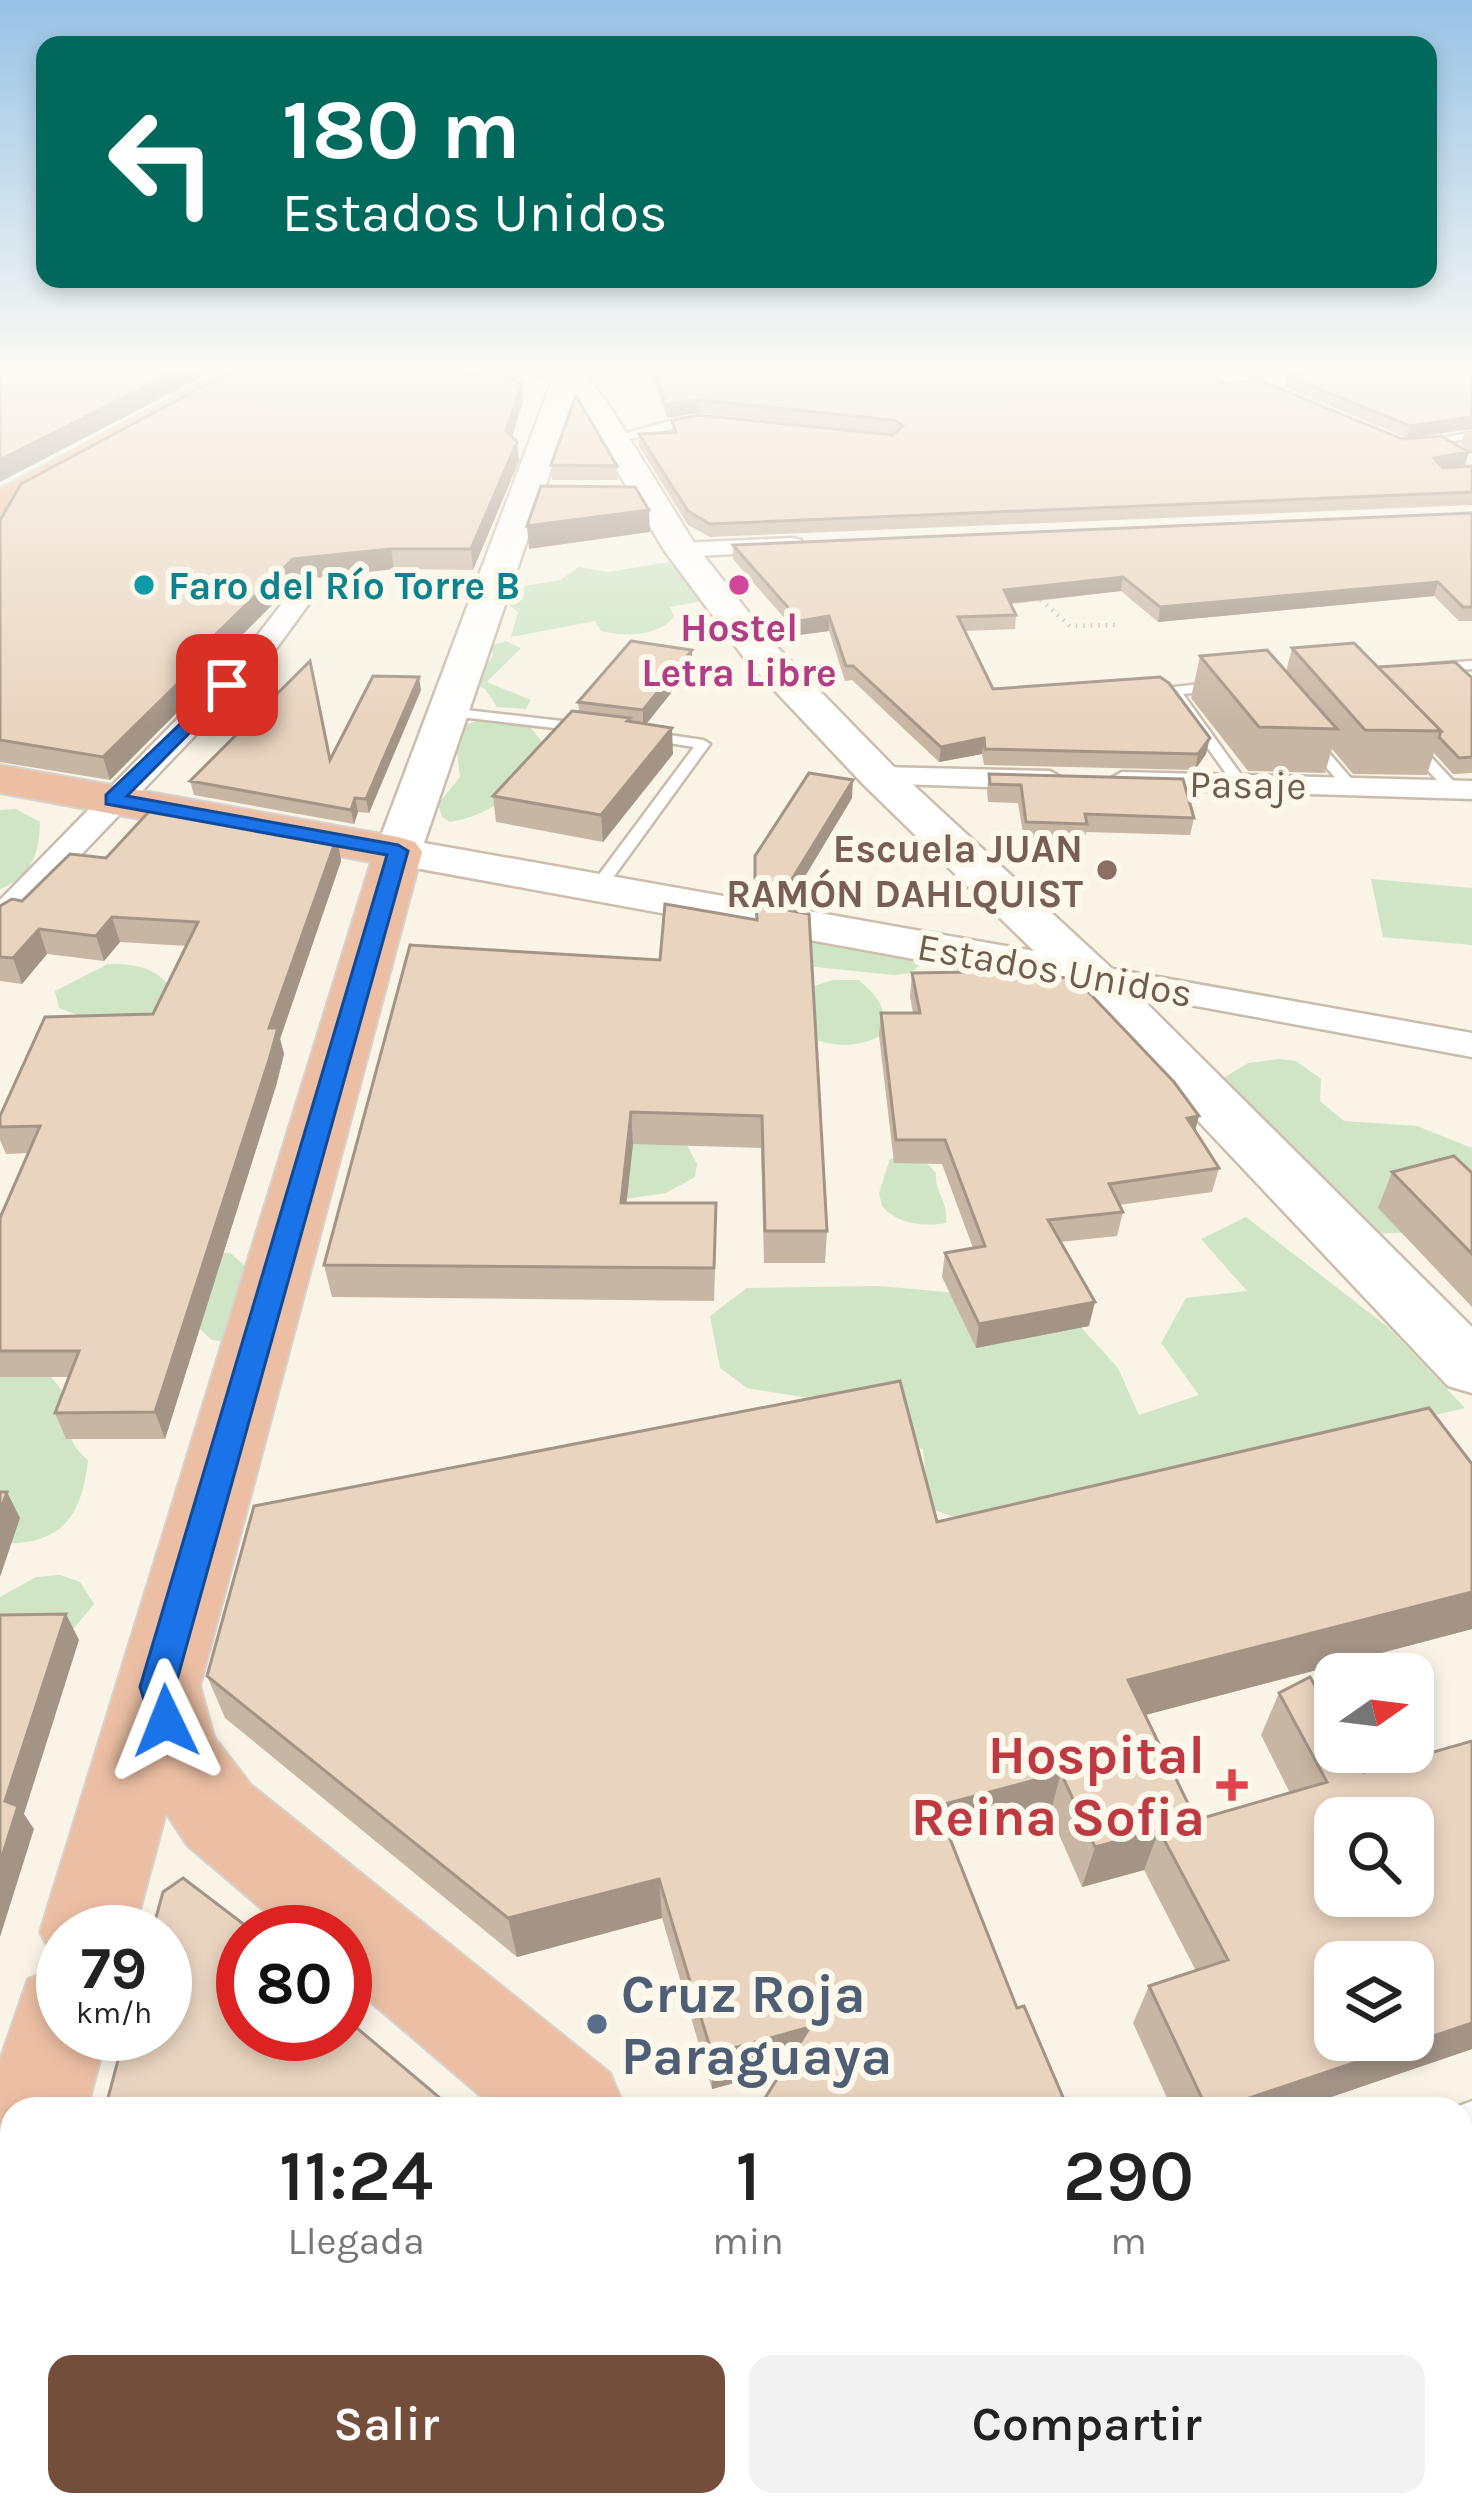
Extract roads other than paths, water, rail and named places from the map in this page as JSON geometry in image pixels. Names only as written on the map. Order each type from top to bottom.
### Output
[{"type":"highway","name":"Estados Unidos","points":[[0,779],[398,851]]},
{"type":"highway","points":[[95,1905],[398,851]]},
{"type":"highway","points":[[158,1687],[176,1755],[219,1815],[560,2097]]},
{"type":"highway","points":[[39,2097],[49,2061]]},
{"type":"street","points":[[541,490],[544,494]]},
{"type":"street","points":[[398,851],[448,712],[545,490]]},
{"type":"street","points":[[623,490],[681,550],[759,651],[880,776],[1090,976],[1472,1368]]},
{"type":"street","points":[[681,550],[825,543]]},
{"type":"street","points":[[0,920],[260,651],[300,598]]},
{"type":"street","name":"Pasaje","points":[[880,776],[1463,790]]},
{"type":"street","name":"Estados Unidos","points":[[398,851],[1472,1045]]},
{"type":"lane","points":[[1409,670],[1472,665]]},
{"type":"lane","points":[[1239,684],[1174,691],[1240,783]]},
{"type":"lane","points":[[448,712],[612,731]]},
{"type":"lane","points":[[1393,724],[1463,790]]},
{"type":"lane","points":[[598,887],[704,744],[635,734]]},
{"type":"lane","points":[[1305,734],[1350,786]]},
{"type":"place","name":"Faro del Río Torre B","points":[[144,585]]},
{"type":"place","name":"Hostel Letra Libre","points":[[739,585]]},
{"type":"place","name":"Escuela JUAN RAMÓN DAHLQUIST","points":[[1107,870]]},
{"type":"place","name":"Hospital Reina Sofia","points":[[1232,1785]]},
{"type":"place","name":"Cruz Roja Paraguaya","points":[[597,2024]]}]
